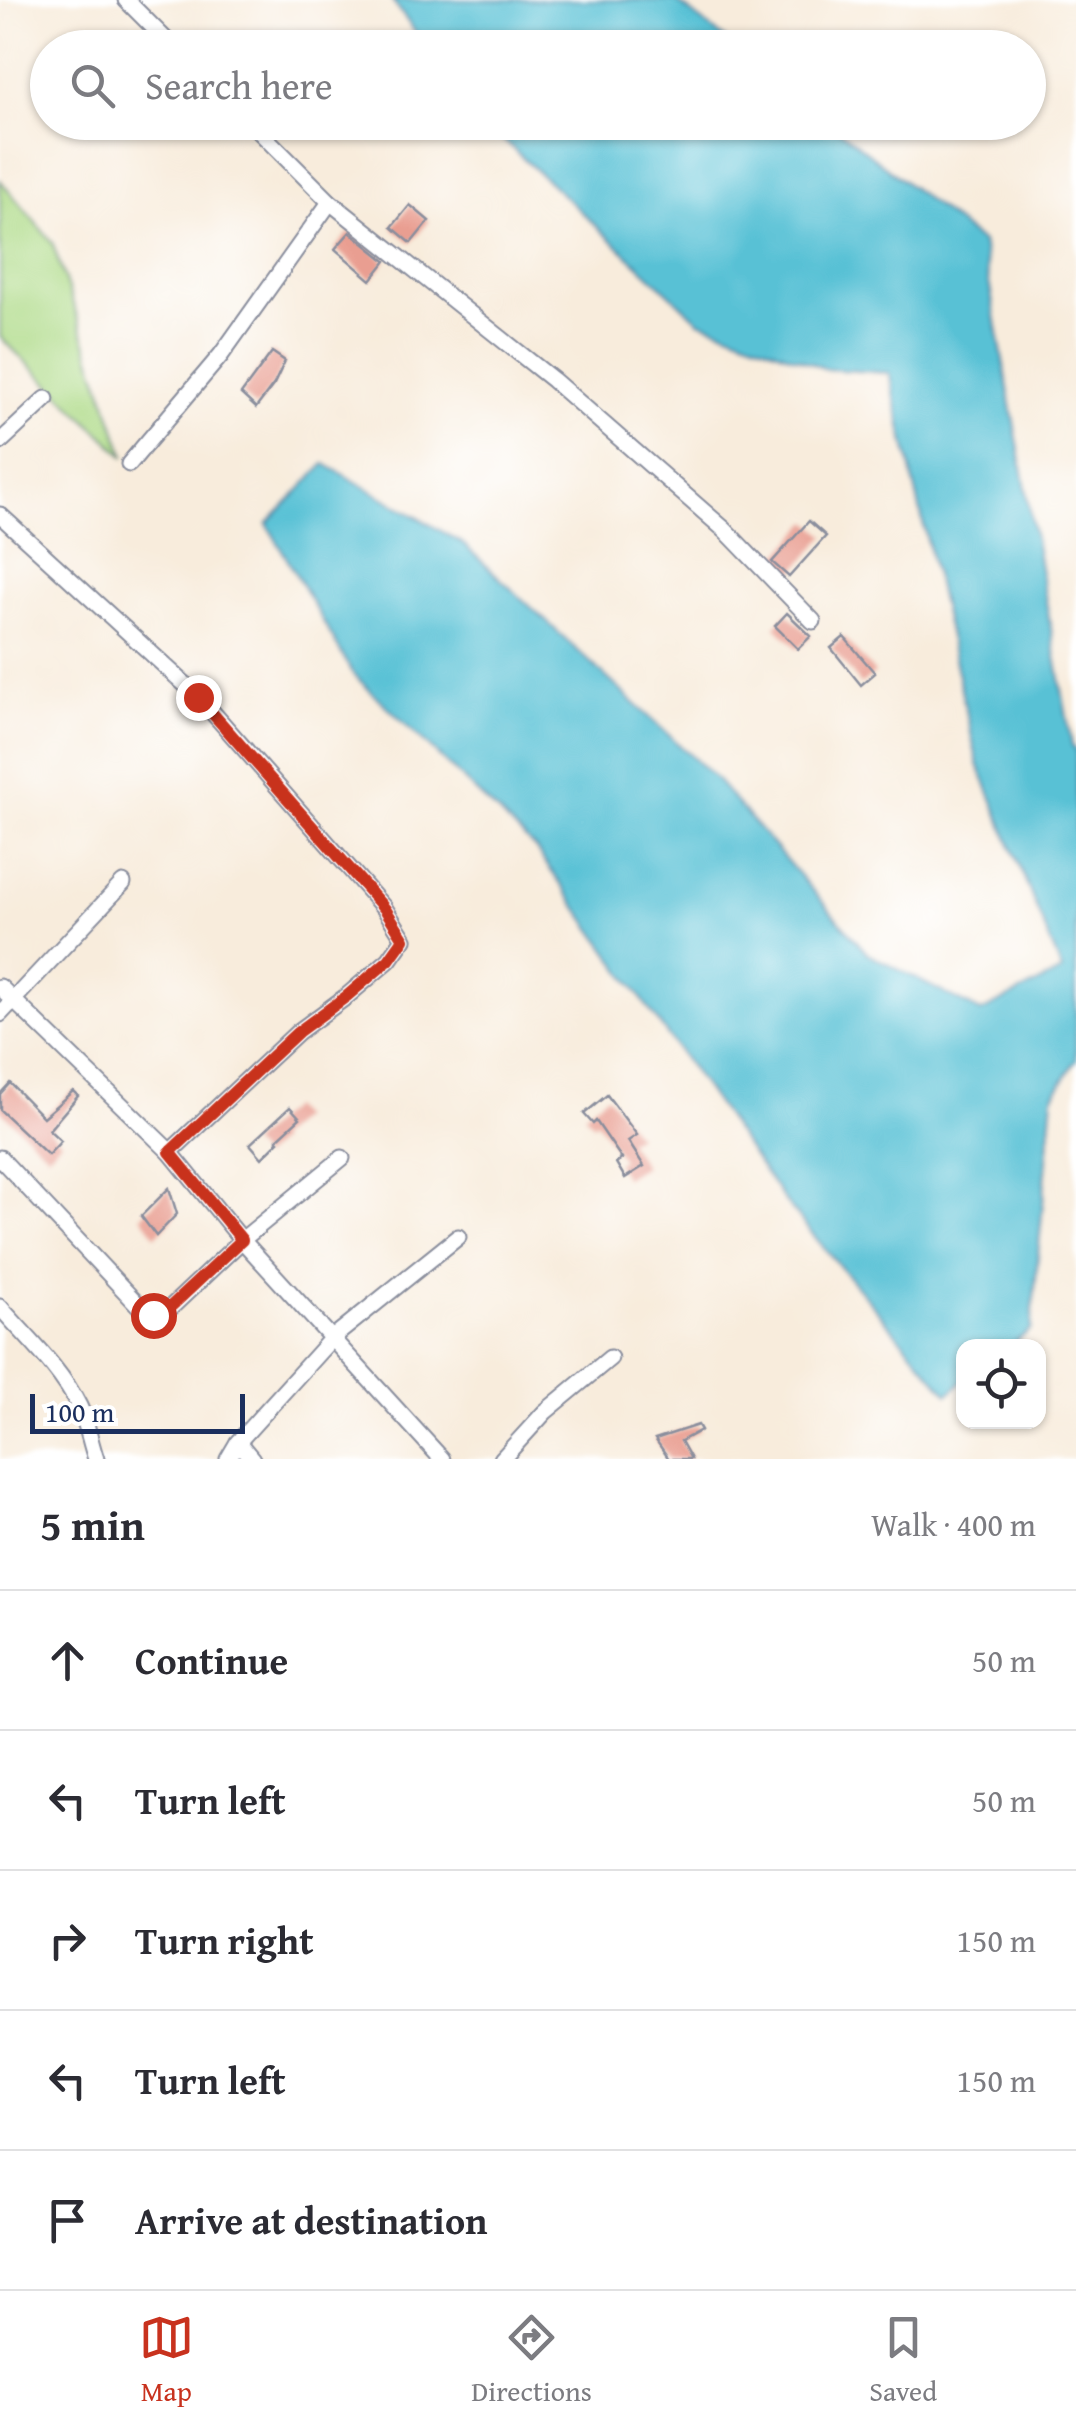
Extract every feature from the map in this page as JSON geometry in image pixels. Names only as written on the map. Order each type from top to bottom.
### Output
[{"type":"street","points":[[126,0],[156,30]]},
{"type":"street","points":[[268,140],[330,202],[612,430],[725,530],[813,621]]},
{"type":"street","points":[[130,464],[221,355],[330,202]]},
{"type":"street","points":[[0,442],[46,400]]},
{"type":"street","points":[[0,515],[198,697],[385,909],[404,939],[389,960],[298,1032],[170,1152]]},
{"type":"street","points":[[0,1014],[123,883]]},
{"type":"street","points":[[0,987],[170,1152],[242,1240],[442,1459]]},
{"type":"street","points":[[0,1158],[140,1307],[153,1315],[167,1310],[242,1240],[342,1158]]},
{"type":"street","points":[[228,1459],[238,1442],[332,1339],[458,1238]]},
{"type":"street","points":[[0,1307],[72,1393],[96,1459]]},
{"type":"street","points":[[502,1459],[545,1412],[610,1358]]},
{"type":"street","points":[[238,1442],[252,1459]]},
{"type":"green space","points":[[0,180],[52,242],[125,457],[0,337]]},
{"type":"water","points":[[392,0],[675,0],[713,30],[414,30]]},
{"type":"water","points":[[503,140],[852,140],[982,243],[1072,746],[1076,750],[1076,1060],[1053,1097],[1031,1330],[1019,1339],[956,1339],[956,1388],[948,1394],[787,1204],[535,848],[354,675],[267,524],[325,464],[462,543],[714,777],[867,953],[981,1012],[1062,971],[978,764],[889,373],[826,369],[699,321]]},
{"type":"building","points":[[410,205],[429,221],[411,243],[392,227]]},
{"type":"building","points":[[350,232],[386,261],[371,280],[335,249]]},
{"type":"building","points":[[272,352],[285,361],[256,408],[241,394]]},
{"type":"building","points":[[809,521],[826,536],[789,577],[772,562]]},
{"type":"building","points":[[787,613],[811,636],[798,649],[775,626]]},
{"type":"building","points":[[844,637],[875,673],[861,685],[831,648]]},
{"type":"building","points":[[10,1083],[43,1117],[73,1091],[78,1096],[49,1130],[61,1141],[48,1155],[0,1110],[0,1094]]},
{"type":"building","points":[[607,1095],[637,1135],[628,1141],[644,1166],[625,1178],[616,1163],[622,1159],[596,1121],[593,1124],[584,1114]]},
{"type":"building","points":[[290,1107],[300,1118],[262,1158],[250,1144]]},
{"type":"building","points":[[169,1188],[177,1214],[156,1236],[141,1216]]},
{"type":"building","points":[[698,1425],[701,1430],[681,1441],[691,1459],[669,1459],[655,1439]]},
{"type":"route","points":[[153,1315],[167,1310],[242,1240],[170,1152],[298,1032],[389,960],[404,939],[385,909],[198,697]]}]
